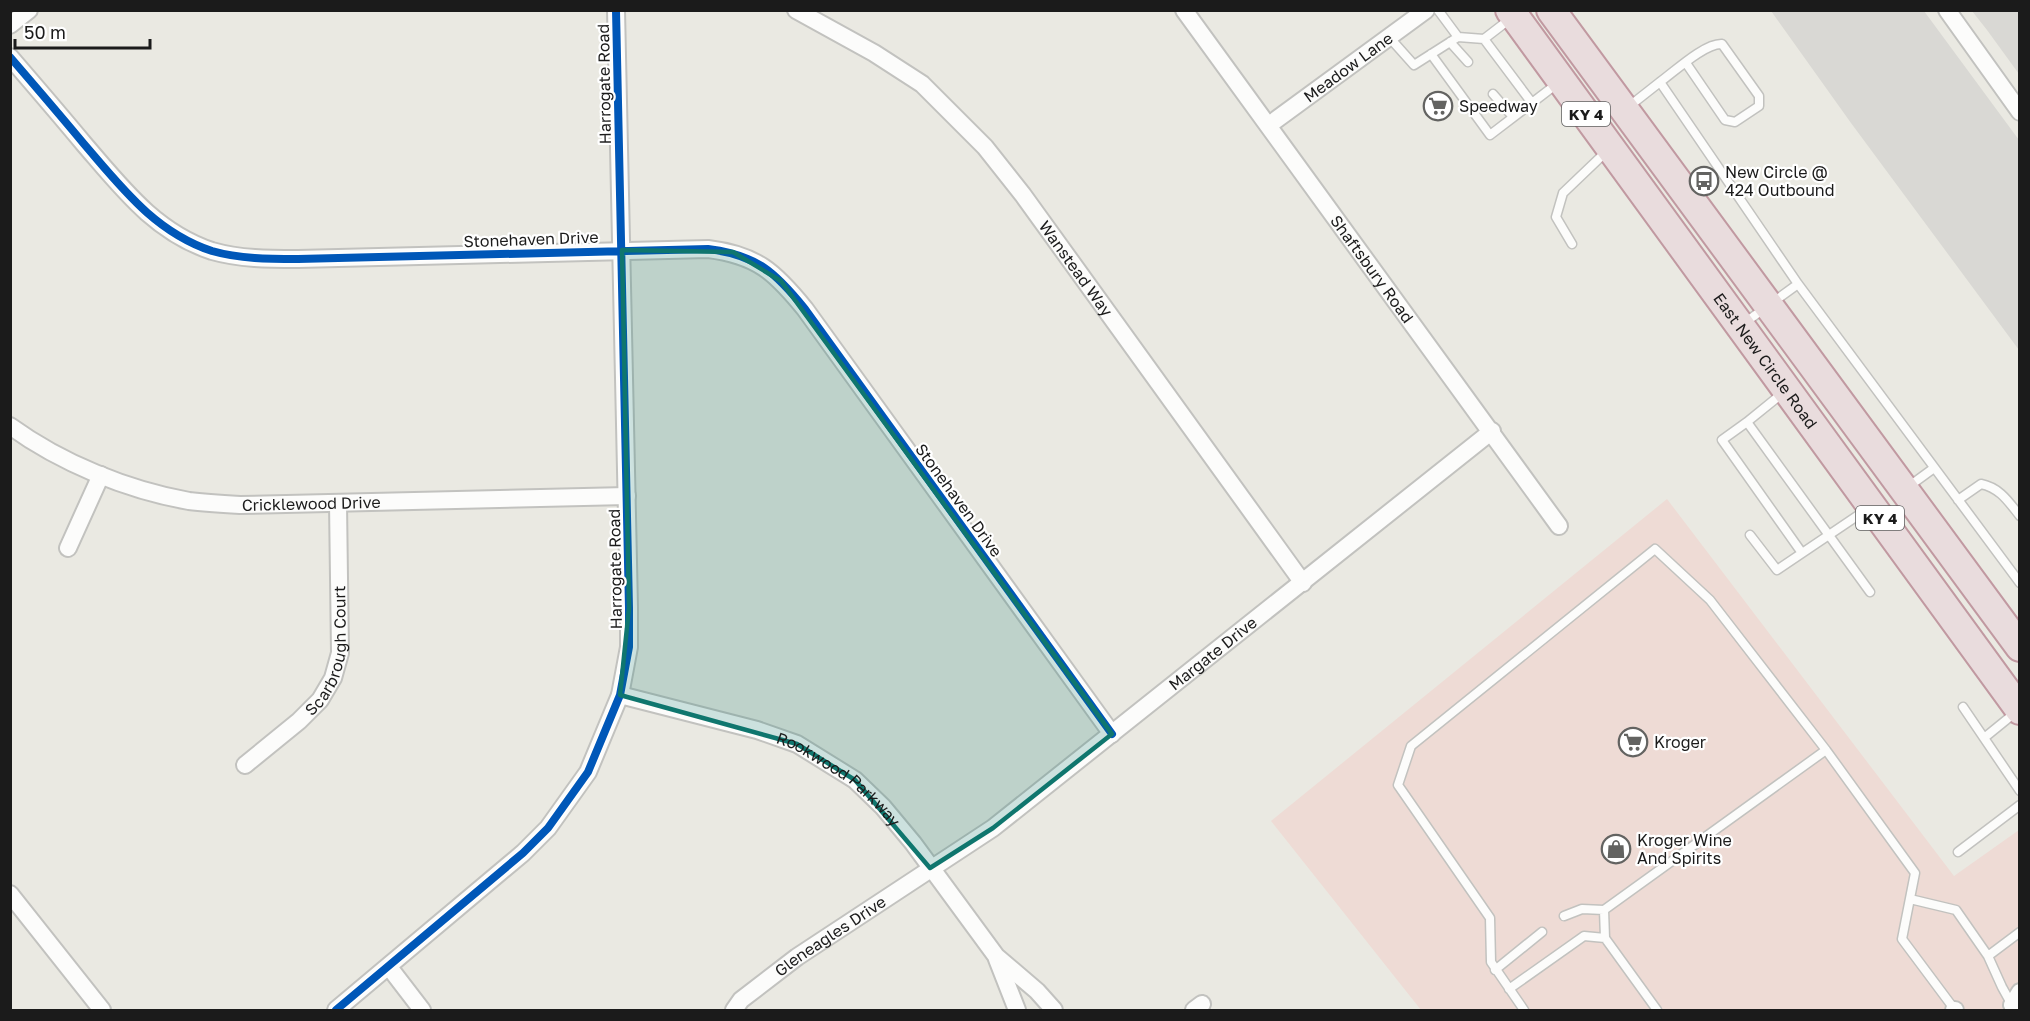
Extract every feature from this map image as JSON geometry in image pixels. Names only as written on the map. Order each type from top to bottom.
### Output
[{"type":"highway","name":"KY 4","points":[[1551,10],[2019,647]]},
{"type":"highway","name":"East New Circle Road","points":[[1512,13],[2019,710]]},
{"type":"street","points":[[10,25],[29,10]]},
{"type":"street","name":"Harrogate Road","points":[[336,1011],[523,853],[548,828],[588,772],[620,695],[629,646],[616,10]]},
{"type":"street","name":"Wanstead Way","points":[[796,10],[874,53],[922,84],[985,147],[1023,195],[1303,583]]},
{"type":"street","name":"Shaftsbury Road","points":[[1184,10],[1559,526]]},
{"type":"street","name":"Meadow Lane","points":[[1269,125],[1426,10]]},
{"type":"street","points":[[1947,10],[2019,112]]},
{"type":"street","name":"Stonehaven Drive","points":[[10,57],[126,194],[156,222],[185,239],[211,250],[260,259],[298,259],[708,249],[733,252],[758,263],[781,281],[805,309],[1112,734]]},
{"type":"street","name":"Cricklewood Drive","points":[[10,426],[55,454],[101,475],[189,501],[240,505],[627,496]]},
{"type":"street","name":"Margate Drive","points":[[930,868],[993,828],[1492,431]]},
{"type":"street","points":[[68,548],[101,475]]},
{"type":"street","name":"Scarbrough Court","points":[[245,765],[320,700],[333,678],[340,653],[338,503]]},
{"type":"street","name":"Rookwood Parkway","points":[[620,695],[757,730],[796,744],[855,780],[883,807],[913,843],[996,956],[1037,991],[1054,1011]]},
{"type":"street","name":"Gleneagles Drive","points":[[734,1011],[741,1000],[797,957],[930,868]]},
{"type":"street","points":[[10,894],[102,1011]]},
{"type":"street","name":"Rookwood Parkway","points":[[996,956],[1017,1011]]},
{"type":"street","points":[[389,967],[422,1011]]},
{"type":"lane","points":[[1438,10],[1468,62]]},
{"type":"lane","points":[[1389,37],[1414,65],[1454,39],[1484,39],[1512,13]]},
{"type":"lane","points":[[1484,39],[1500,67],[1532,103]]},
{"type":"lane","points":[[1624,110],[1660,82],[1686,63],[1714,44],[1722,44],[1759,96],[1760,106],[1735,122],[1725,120],[1686,63]]},
{"type":"lane","points":[[1431,54],[1464,95],[1490,135],[1561,81]]},
{"type":"lane","points":[[1660,82],[1798,284],[2019,583]]},
{"type":"lane","points":[[1493,94],[1513,117]]},
{"type":"lane","points":[[1572,244],[1556,217],[1563,193],[1610,147]]},
{"type":"lane","points":[[1740,326],[1798,284]]},
{"type":"lane","points":[[1787,390],[1722,440],[1802,553]]},
{"type":"lane","points":[[1747,422],[1870,592]]},
{"type":"lane","points":[[1905,490],[1934,468]]},
{"type":"lane","points":[[1958,500],[1981,484],[1990,486],[2004,495],[2019,516]]},
{"type":"lane","points":[[1750,535],[1777,570],[1872,506]]},
{"type":"lane","points":[[1524,1011],[1491,962],[1490,918],[1398,785],[1411,746],[1655,549],[1710,600],[1826,750],[1915,873],[1902,939],[1954,1011]]},
{"type":"lane","points":[[1963,706],[2019,791]]},
{"type":"lane","points":[[1984,738],[2019,710]]},
{"type":"lane","points":[[1564,916],[1582,909],[1604,910],[1826,750]]},
{"type":"lane","points":[[1958,852],[2019,805]]},
{"type":"lane","points":[[1910,899],[1956,910],[1988,956],[2002,987],[2014,1004]]},
{"type":"lane","points":[[1604,910],[1605,938],[1657,1011]]},
{"type":"lane","points":[[1495,970],[1542,932]]},
{"type":"lane","points":[[1988,956],[2019,932]]},
{"type":"lane","points":[[1509,989],[1584,936],[1605,938]]},
{"type":"highlighted area","points":[[622,250],[733,252],[781,281],[1112,734],[993,828],[930,868],[855,780],[797,744],[620,695],[629,608]]},
{"type":"shaded area","points":[[1771,11],[1924,11],[2019,140],[2019,350],[1851,123]]},
{"type":"shaded area","points":[[1972,11],[2019,11],[2019,74],[1987,30]]},
{"type":"shaded area","points":[[1667,499],[1954,876],[2019,830],[2019,1010],[1421,1010],[1271,821]]},
{"type":"cycle path","points":[[336,1010],[523,853],[548,828],[588,772],[620,695],[629,647],[629,608],[616,10]]},
{"type":"cycle path","points":[[10,57],[112,177],[141,207],[173,232],[212,251],[265,259],[298,259],[708,249],[740,256],[764,267],[805,309],[1112,734]]},
{"type":"place","name":"Speedway","points":[[1438,106]]},
{"type":"place","name":"New Circle @ 424 Outbound","points":[[1704,181]]},
{"type":"place","name":"Kroger","points":[[1633,742]]},
{"type":"place","name":"Kroger Wine And Spirits","points":[[1616,849]]}]
